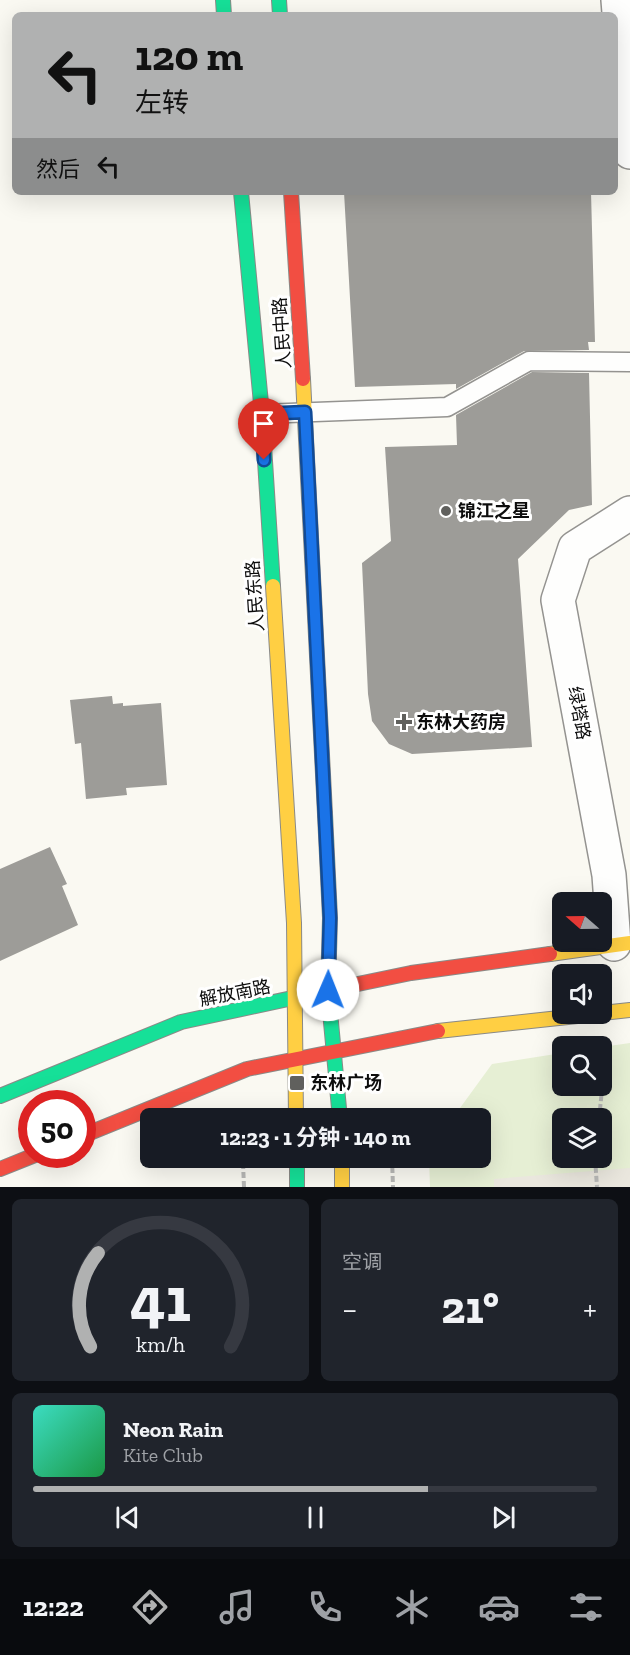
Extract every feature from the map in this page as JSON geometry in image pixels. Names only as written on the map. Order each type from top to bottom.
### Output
[{"type":"main road","name":"人民东路","points":[[241,195],[262,414],[294,923],[294,999]]},
{"type":"main road","name":"人民中路","points":[[291,195],[305,412],[330,918],[328,990],[339,1108]]},
{"type":"main road","name":"解放南路","points":[[0,1096],[181,1022],[411,973],[622,943]]},
{"type":"main road","points":[[294,999],[296,1108]]},
{"type":"main road","points":[[612,1012],[630,1010]]},
{"type":"main road","points":[[96,1130],[247,1069],[333,1053],[417,1033],[552,1019]]},
{"type":"main road","points":[[0,1169],[18,1162]]},
{"type":"main road","points":[[297,1168],[297,1187]]},
{"type":"main road","points":[[342,1168],[342,1187]]},
{"type":"street","points":[[618,0],[630,152]]},
{"type":"street","name":"绿塔路","points":[[622,943],[558,600],[575,548],[630,513]]},
{"type":"lane","points":[[262,414],[447,407],[529,361],[630,362]]},
{"type":"path","points":[[243,1168],[244,1187]]},
{"type":"path","points":[[392,1168],[393,1187]]},
{"type":"path","points":[[596,1168],[597,1187]]},
{"type":"green space","points":[[630,1043],[630,1187],[430,1187],[429,1168],[491,1168],[491,1108],[460,1108],[492,1064],[552,1055],[552,1096],[612,1096],[612,1046]]},
{"type":"shaded area","points":[[630,1168],[630,1187],[494,1187],[494,1179]]},
{"type":"building","points":[[344,195],[591,195],[595,342],[588,342],[589,350],[524,351],[456,389],[456,384],[355,387]]},
{"type":"building","points":[[532,372],[589,373],[592,505],[569,510],[518,559],[532,747],[412,754],[389,744],[372,721],[368,694],[362,563],[391,541],[385,447],[457,445],[456,415]]},
{"type":"building","points":[[112,696],[113,704],[123,703],[123,706],[161,703],[167,785],[126,788],[127,795],[86,799],[81,743],[75,744],[70,700]]},
{"type":"building","points":[[50,847],[67,884],[62,886],[78,925],[0,961],[0,869]]},
{"type":"traffic: fast","points":[[223,0],[224,12]]},
{"type":"traffic: fast","points":[[279,0],[280,12]]},
{"type":"traffic: fast","points":[[241,195],[262,414],[273,586]]},
{"type":"traffic: fast","points":[[325,814],[330,918],[328,990],[339,1108]]},
{"type":"traffic: fast","points":[[0,1096],[181,1022],[353,985]]},
{"type":"traffic: fast","points":[[297,1168],[297,1187]]},
{"type":"traffic: slow","points":[[303,379],[325,814]]},
{"type":"traffic: slow","points":[[273,586],[294,923],[296,1108]]},
{"type":"traffic: slow","points":[[550,954],[630,943]]},
{"type":"traffic: slow","points":[[612,1012],[630,1010]]},
{"type":"traffic: slow","points":[[438,1031],[552,1019]]},
{"type":"traffic: slow","points":[[342,1168],[342,1187]]},
{"type":"traffic: jam","points":[[291,195],[303,379]]},
{"type":"traffic: jam","points":[[353,985],[411,973],[550,954]]},
{"type":"traffic: jam","points":[[96,1130],[247,1069],[438,1031]]},
{"type":"traffic: jam","points":[[0,1169],[18,1162]]},
{"type":"place","name":"锦江之星","points":[[446,511]]},
{"type":"place","name":"东林大药房","points":[[404,722]]},
{"type":"place","name":"东林广场","points":[[297,1083]]},
{"type":"route","points":[[264,460],[262,414],[305,412],[330,918],[328,990]]}]
